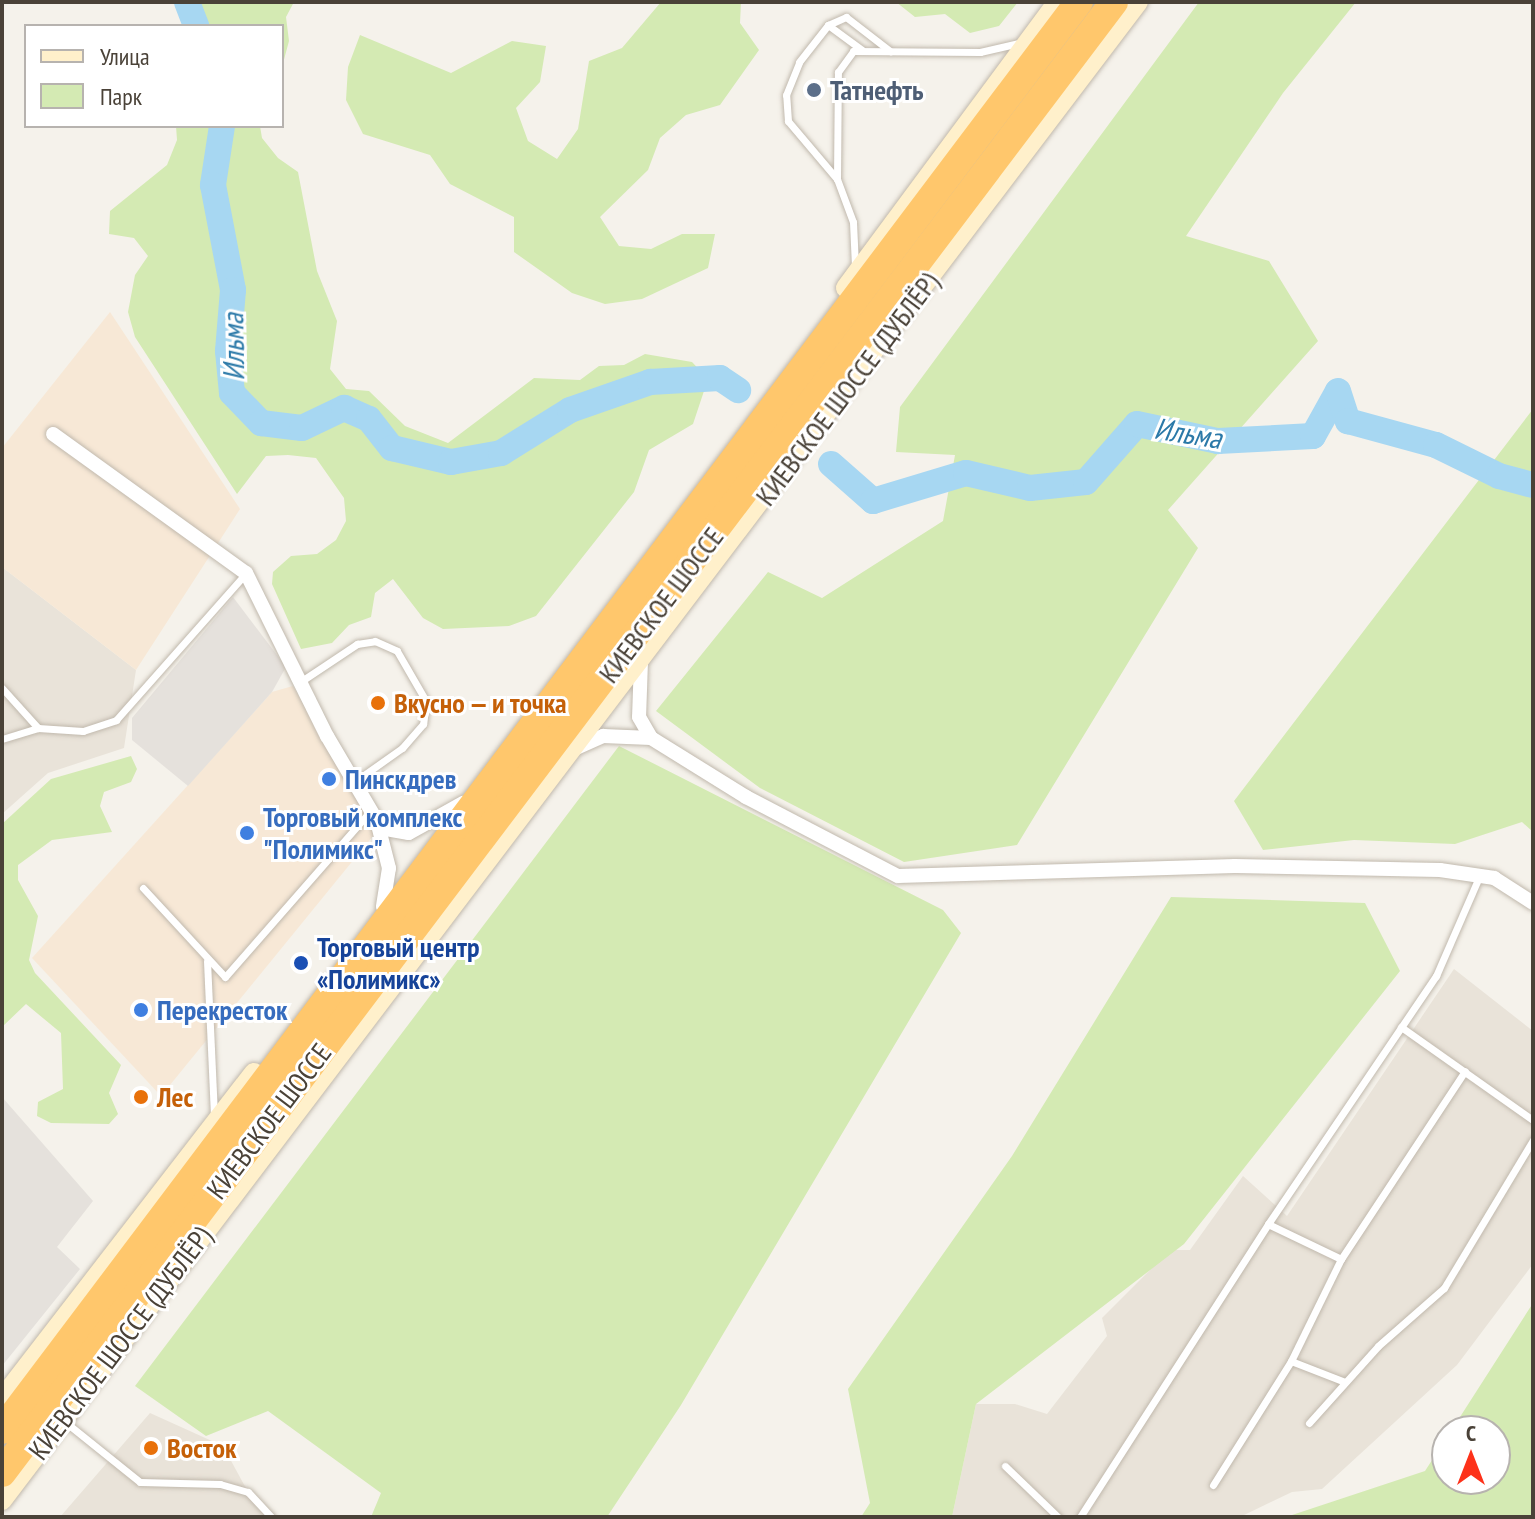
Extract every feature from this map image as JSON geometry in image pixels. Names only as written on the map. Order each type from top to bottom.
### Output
[{"type":"highway","name":"КИЕВСКОЕ ШОССЕ","points":[[2,1430],[464,811],[1079,2]]},
{"type":"highway","name":"КИЕВСКОЕ ШОССЕ","points":[[2,1473],[1114,2]]},
{"type":"main road","points":[[852,280],[1058,2]]},
{"type":"main road","name":"КИЕВСКОЕ ШОССЕ (ДУБЛЁР)","points":[[2,1500],[576,748],[1138,2]]},
{"type":"main road","name":"КИЕВСКОЕ ШОССЕ (ДУБЛЁР)","points":[[6,1385],[383,907],[464,811],[529,714],[852,280]]},
{"type":"street","points":[[53,434],[246,573],[299,683],[354,782],[386,829],[409,833],[464,811]]},
{"type":"street","points":[[641,661],[639,717],[651,738],[746,797],[898,876],[1235,866],[1480,875],[1494,878],[1533,903]]},
{"type":"street","points":[[576,748],[603,736],[651,738]]},
{"type":"street","points":[[374,815],[389,868],[383,907]]},
{"type":"lane","points":[[852,280],[857,250],[853,222],[837,179],[785,111],[799,62],[828,25],[846,17],[892,52]]},
{"type":"lane","points":[[828,25],[864,51]]},
{"type":"lane","points":[[837,179],[838,72],[853,51],[1005,50],[1032,37]]},
{"type":"lane","points":[[2,739],[38,728],[83,731],[116,720],[246,573]]},
{"type":"lane","points":[[299,683],[357,644],[375,641],[397,651],[426,701],[423,724],[402,748],[354,782]]},
{"type":"lane","points":[[2,688],[38,728]]},
{"type":"lane","points":[[143,888],[225,977],[374,815]]},
{"type":"lane","points":[[1080,1517],[1268,1224],[1436,976],[1480,875]]},
{"type":"lane","points":[[207,961],[214,1125]]},
{"type":"lane","points":[[1401,1027],[1533,1120]]},
{"type":"lane","points":[[1213,1485],[1291,1361],[1341,1259],[1465,1071]]},
{"type":"lane","points":[[1309,1423],[1345,1382],[1444,1288],[1533,1140]]},
{"type":"lane","points":[[1268,1224],[1341,1259]]},
{"type":"lane","points":[[1291,1361],[1345,1382]]},
{"type":"lane","points":[[63,1419],[140,1482],[220,1484],[248,1492],[271,1517]]},
{"type":"lane","points":[[1005,1466],[1058,1517]]},
{"type":"shaded area","points":[[110,312],[240,509],[136,670],[2,567],[2,448]]},
{"type":"shaded area","points":[[2,567],[136,670],[124,748],[48,773],[2,814]]},
{"type":"shaded area","points":[[233,597],[286,667],[272,692],[188,786],[132,740],[132,718]]},
{"type":"shaded area","points":[[293,686],[377,831],[161,1096],[32,958],[272,692]]},
{"type":"shaded area","points":[[1454,969],[1533,1031],[1533,1264],[1457,1365],[1322,1489],[1292,1492],[1240,1517],[952,1517],[976,1404],[1015,1404],[1047,1414],[1107,1336],[1102,1318],[1170,1250],[1190,1250],[1243,1176],[1287,1216]]},
{"type":"shaded area","points":[[2,1097],[93,1201],[57,1247],[80,1269],[2,1366]]},
{"type":"shaded area","points":[[150,1413],[223,1446],[248,1492],[271,1517],[60,1517]]},
{"type":"green space","points":[[183,2],[294,2],[286,17],[289,41],[284,60],[284,24],[187,24]]},
{"type":"green space","points":[[661,2],[741,2],[740,23],[759,50],[720,105],[686,115],[660,138],[648,170],[600,217],[619,246],[651,249],[682,234],[715,234],[708,268],[642,299],[605,304],[572,293],[514,252],[514,217],[450,184],[430,155],[363,134],[346,100],[348,67],[360,35],[451,73],[512,41],[546,46],[540,82],[516,108],[528,141],[557,159],[578,129],[589,61],[622,48]]},
{"type":"green space","points":[[896,2],[1018,2],[999,26],[970,33],[945,14],[915,17]]},
{"type":"green space","points":[[1199,2],[1356,2],[1283,93],[1186,236],[1269,261],[1318,341],[1168,510],[1198,548],[1017,845],[904,862],[760,788],[656,711],[768,572],[822,598],[943,521],[955,455],[896,452],[900,407]]},
{"type":"green space","points":[[176,128],[260,128],[262,138],[278,158],[298,172],[317,271],[337,321],[330,369],[346,389],[369,391],[405,426],[448,443],[534,378],[580,380],[599,366],[624,365],[645,354],[692,362],[708,379],[693,424],[649,450],[634,492],[536,616],[509,626],[443,629],[423,618],[393,579],[375,593],[371,617],[349,625],[332,643],[301,649],[272,584],[273,572],[291,556],[317,554],[336,540],[346,521],[344,498],[316,458],[288,455],[266,456],[237,494],[135,337],[128,312],[135,275],[148,256],[134,238],[109,234],[110,211],[167,165],[177,140]]},
{"type":"green space","points":[[1533,409],[1533,832],[1522,822],[1455,844],[1354,840],[1263,850],[1234,801]]},
{"type":"green space","points":[[619,746],[943,910],[961,933],[681,1405],[607,1517],[371,1517],[381,1493],[268,1411],[206,1436],[135,1386]]},
{"type":"green space","points":[[131,756],[137,769],[131,782],[104,792],[100,806],[112,832],[52,840],[18,865],[18,880],[38,916],[29,960],[35,973],[121,1065],[109,1093],[118,1114],[109,1124],[51,1123],[37,1116],[38,1102],[63,1089],[61,1033],[26,1004],[2,1027],[2,824],[51,779]]},
{"type":"green space","points":[[1171,897],[1365,903],[1400,971],[1184,1244],[976,1404],[952,1517],[861,1517],[870,1503],[848,1389],[1012,1156]]},
{"type":"green space","points":[[1533,1303],[1533,1517],[1286,1517],[1425,1471],[1431,1462],[1431,1495],[1511,1495],[1511,1415],[1461,1415]]},
{"type":"waterway","name":"Ильма","points":[[187,2],[195,24]]},
{"type":"waterway","name":"Ильма","points":[[222,128],[213,185],[233,290],[228,351],[232,393],[261,423],[302,428],[344,408],[369,419],[392,448],[451,462],[501,453],[570,410],[650,382],[720,378],[738,390]]},
{"type":"waterway","name":"Ильма","points":[[831,464],[873,501],[966,473],[1030,488],[1086,482],[1137,424],[1218,441],[1313,436],[1338,391],[1348,421],[1436,445],[1499,476],[1533,485]]},
{"type":"place","name":"Татнефть","points":[[814,90]]},
{"type":"place","name":"Вкусно — и точка","points":[[378,703]]},
{"type":"place","name":"Пинскдрев","points":[[329,779]]},
{"type":"place","name":"Торговый комплекс \"Полимикс\"","points":[[247,833]]},
{"type":"place","name":"Торговый центр «Полимикс»","points":[[301,963]]},
{"type":"place","name":"Перекресток","points":[[141,1010]]},
{"type":"place","name":"Лес","points":[[141,1097]]},
{"type":"place","name":"Восток","points":[[151,1448]]}]
